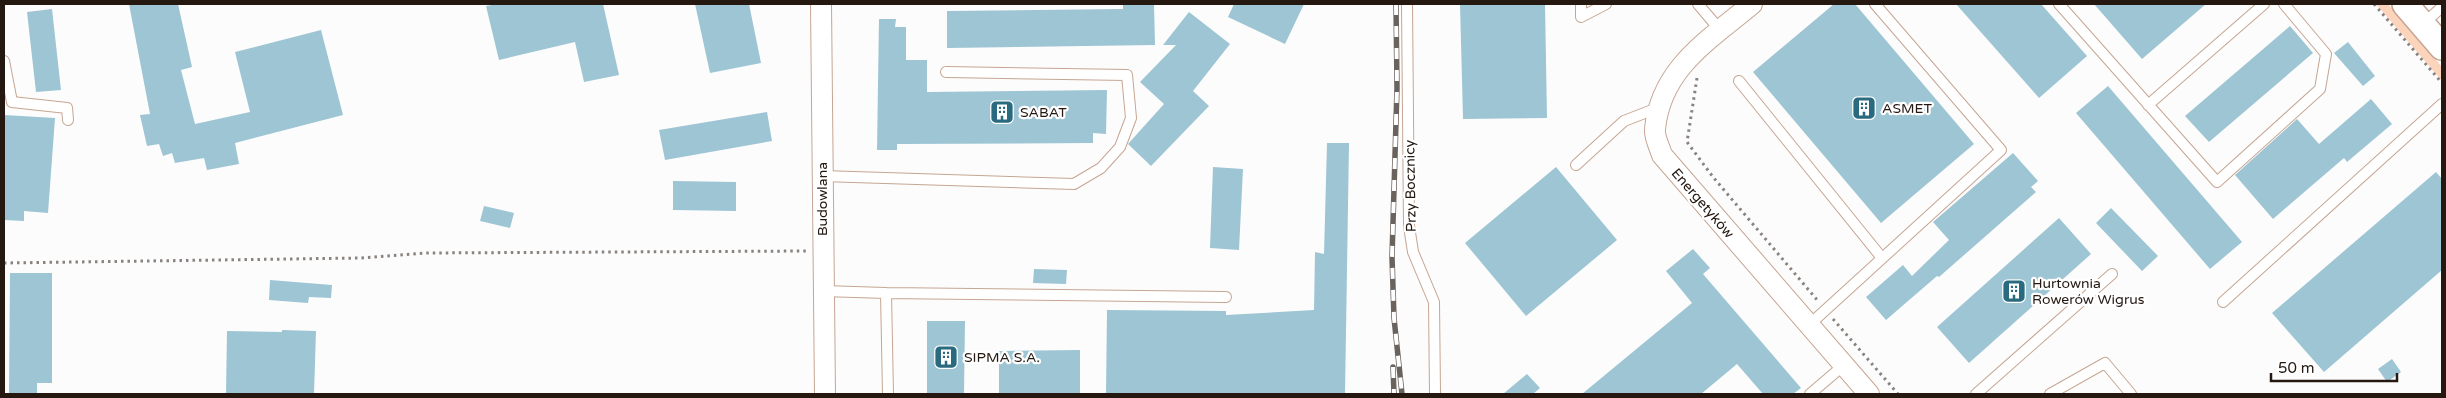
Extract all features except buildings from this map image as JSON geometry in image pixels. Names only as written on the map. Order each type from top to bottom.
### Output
[{"type":"street","name":"Budowlana","points":[[821,4],[825,394]]},
{"type":"street","name":"Energetyków","points":[[1752,4],[1687,58],[1668,83],[1654,131],[1662,155],[1869,394]]},
{"type":"street","points":[[2405,4],[2442,47]]},
{"type":"lane","name":"Przy Bocznicy","points":[[1408,4],[1409,226],[1413,252],[1434,302],[1435,394]]},
{"type":"lane","points":[[1581,4],[1581,17],[1606,4]]},
{"type":"lane","points":[[1698,4],[1720,30]]},
{"type":"lane","points":[[1809,325],[2001,150],[1876,4]]},
{"type":"lane","points":[[2059,4],[2217,182],[2320,90],[2326,54],[2284,4]]},
{"type":"lane","points":[[2148,105],[2264,4]]},
{"type":"lane","points":[[2423,24],[2442,7]]},
{"type":"lane","points":[[4,61],[12,102],[67,108],[68,120]]},
{"type":"lane","points":[[822,176],[1074,184],[1101,168],[1120,147],[1131,118],[1128,75],[946,72]]},
{"type":"lane","points":[[1738,81],[1882,258]]},
{"type":"lane","points":[[2223,302],[2442,104]]},
{"type":"lane","points":[[1576,165],[1624,121],[1661,107]]},
{"type":"lane","points":[[1976,394],[2112,274]]},
{"type":"lane","points":[[823,291],[1226,297]]},
{"type":"lane","points":[[886,292],[888,394]]},
{"type":"lane","points":[[2050,394],[2105,363],[2131,394]]},
{"type":"lane","points":[[1810,394],[1844,365]]},
{"type":"path","points":[[2374,4],[2442,83]]},
{"type":"path","points":[[1698,73],[1687,142],[1713,178],[1898,394]]},
{"type":"path","points":[[4,263],[360,258],[427,253],[810,251]]},
{"type":"shaded area","points":[[2376,4],[2388,4],[2442,67],[2442,81]]},
{"type":"railway","points":[[1396,4],[1397,88],[1392,257],[1394,318],[1402,394]]},
{"type":"railway","points":[[1393,367],[1394,394]]},
{"type":"place","name":"ASMET","points":[[1864,108]]},
{"type":"place","name":"SABAT","points":[[1002,112]]},
{"type":"place","name":"Hurtownia Rowerów Wigrus","points":[[2014,291]]},
{"type":"place","name":"SIPMA S.A.","points":[[946,357]]}]
